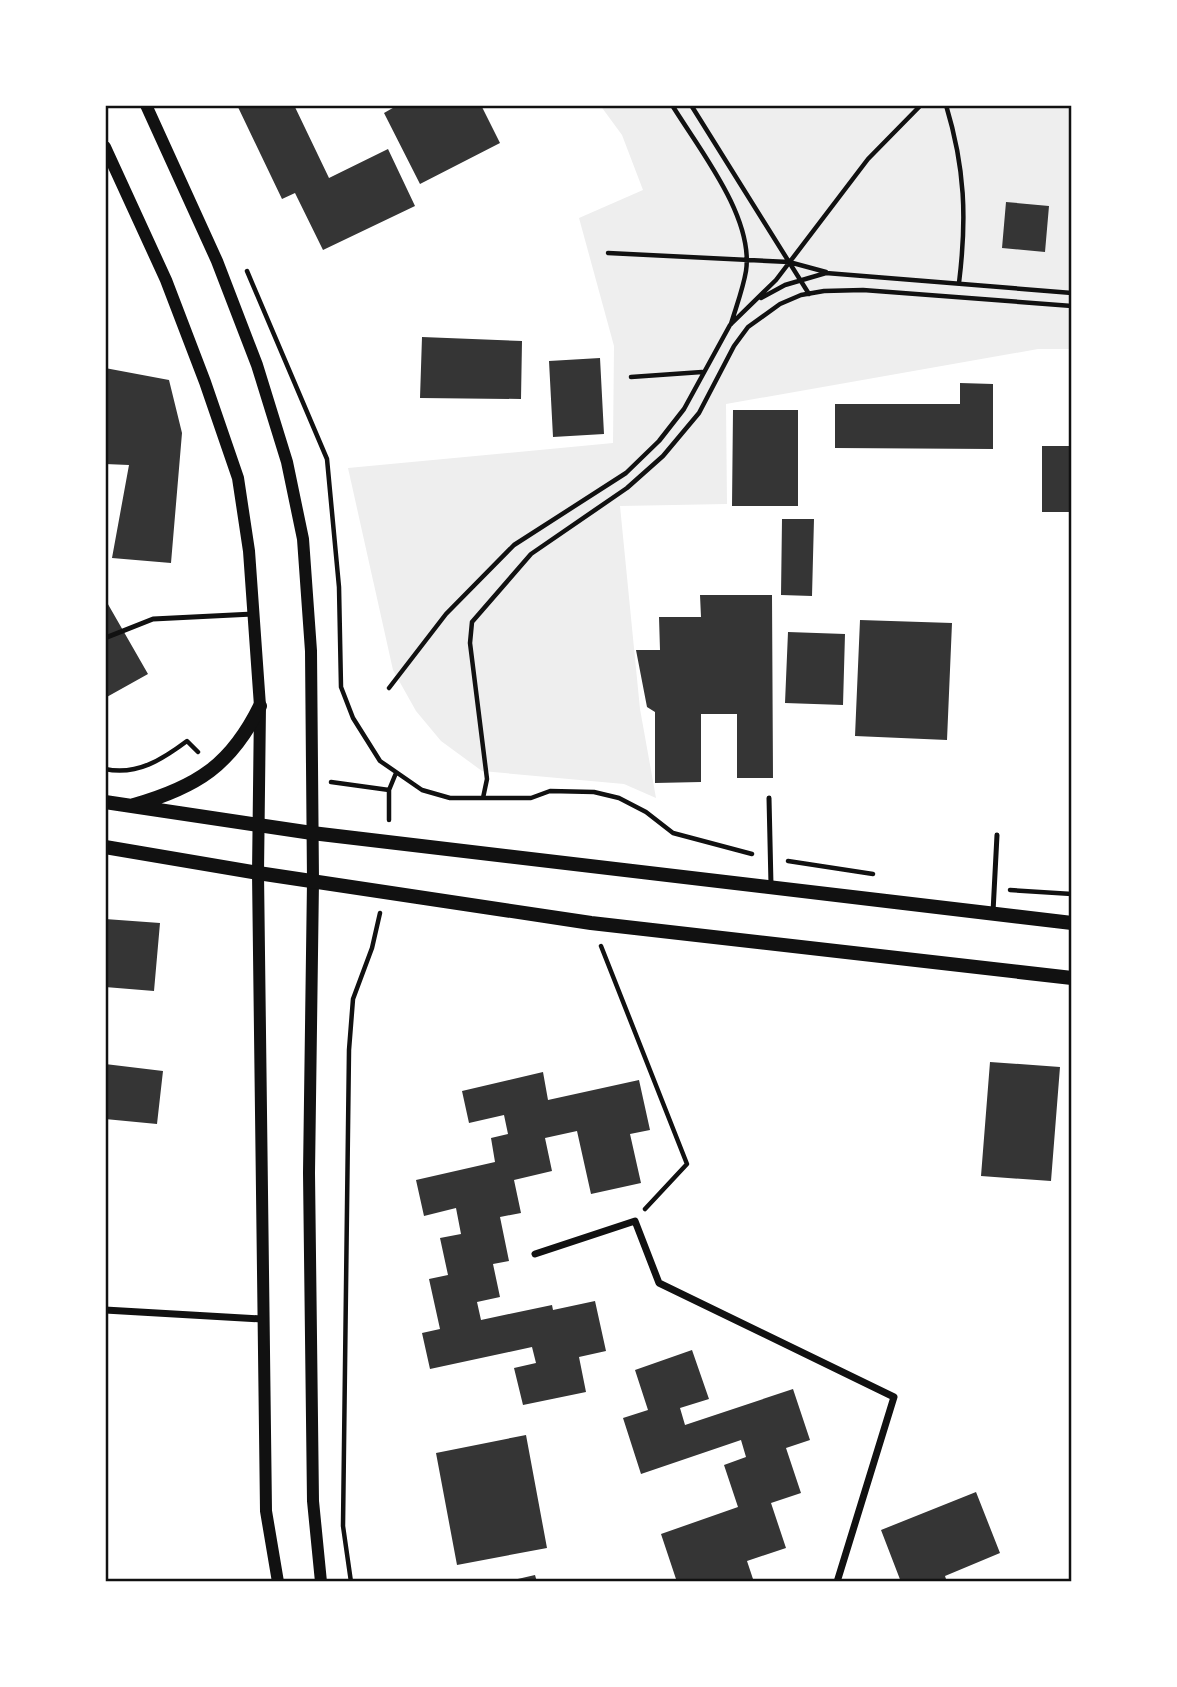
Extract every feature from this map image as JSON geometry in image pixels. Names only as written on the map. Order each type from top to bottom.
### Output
[{"type":"main road","points":[[130,806],[164,796],[214,770],[247,731],[260,706]]},
{"type":"main road","points":[[105,802],[312,833],[388,839],[1072,923]]},
{"type":"main road","points":[[105,847],[383,893],[591,923],[1072,978]]},
{"type":"street","points":[[146,105],[217,261],[257,365],[287,462],[303,539],[309,626],[313,881],[309,1173],[313,1501],[321,1582]]},
{"type":"street","points":[[105,147],[166,280],[238,478],[260,706],[261,825],[258,873],[262,1320],[266,1511],[278,1582]]},
{"type":"street","points":[[535,1254],[635,1220],[659,1283],[894,1397],[836,1582]]},
{"type":"street","points":[[105,1310],[262,1320]]},
{"type":"lane","points":[[105,638],[153,619],[253,614]]},
{"type":"lane","points":[[769,798],[771,886]]},
{"type":"lane","points":[[993,913],[997,835]]},
{"type":"path","points":[[389,688],[446,614],[514,545],[626,473],[659,441],[684,409],[730,324],[746,272],[746,248],[731,202],[672,105]]},
{"type":"path","points":[[691,105],[808,294]]},
{"type":"path","points":[[730,324],[757,300],[868,159],[921,105]]},
{"type":"path","points":[[946,105],[964,177],[964,249],[959,283]]},
{"type":"path","points":[[608,253],[789,262],[827,273],[1072,293]]},
{"type":"path","points":[[757,300],[800,280],[827,273]]},
{"type":"path","points":[[482,797],[487,779],[470,643],[472,622],[531,554],[554,535],[627,488],[663,456],[699,413],[734,346],[748,327],[780,304],[808,294],[863,290],[1072,306]]},
{"type":"path","points":[[631,377],[703,372]]},
{"type":"path","points":[[339,587],[341,687],[365,741],[380,761],[422,790],[450,798],[531,798],[550,791],[594,792],[619,798],[646,812],[673,833],[770,858],[876,874]]},
{"type":"path","points":[[388,839],[389,790],[396,773]]},
{"type":"path","points":[[994,889],[1072,894]]},
{"type":"path","points":[[351,1582],[343,1526],[349,1049],[354,999],[378,928],[383,893]]},
{"type":"path","points":[[591,923],[687,1164],[635,1220]]},
{"type":"shaded area","points":[[600,105],[1072,105],[1072,349],[1038,349],[726,404],[727,504],[620,506],[640,709],[656,798],[624,784],[482,771],[441,741],[416,711],[393,670],[348,468],[613,443],[614,346],[579,218],[643,190],[622,135]]},
{"type":"building","points":[[237,105],[294,105],[329,178],[388,149],[415,206],[323,250],[295,193],[282,199]]},
{"type":"building","points":[[398,105],[481,105],[500,143],[420,184],[384,113]]},
{"type":"building","points":[[1006,202],[1049,206],[1045,252],[1002,248]]},
{"type":"building","points":[[422,337],[522,341],[521,399],[420,398]]},
{"type":"building","points":[[600,358],[604,434],[553,437],[549,361]]},
{"type":"building","points":[[105,368],[169,380],[182,433],[171,563],[112,558],[129,465],[105,464]]},
{"type":"building","points":[[960,383],[993,384],[993,449],[835,448],[835,404],[960,404]]},
{"type":"building","points":[[733,410],[798,410],[798,506],[732,506]]},
{"type":"building","points":[[1042,446],[1072,446],[1072,512],[1042,512]]},
{"type":"building","points":[[782,519],[814,519],[812,596],[781,595]]},
{"type":"building","points":[[700,595],[772,595],[773,778],[737,778],[737,714],[701,714],[701,782],[655,783],[655,712],[647,707],[636,650],[660,650],[659,617],[701,617]]},
{"type":"building","points":[[105,599],[148,674],[105,698]]},
{"type":"building","points":[[860,620],[952,623],[947,740],[855,736]]},
{"type":"building","points":[[788,632],[845,634],[843,705],[785,703]]},
{"type":"building","points":[[105,919],[160,923],[154,991],[105,987]]},
{"type":"building","points":[[990,1062],[1060,1067],[1051,1181],[981,1176]]},
{"type":"building","points":[[105,1064],[163,1071],[157,1124],[105,1119]]},
{"type":"building","points":[[543,1072],[548,1100],[639,1080],[650,1130],[630,1134],[641,1183],[591,1194],[577,1131],[545,1138],[552,1171],[514,1180],[521,1213],[500,1217],[509,1261],[493,1264],[500,1297],[477,1302],[481,1320],[552,1305],[553,1310],[595,1301],[606,1351],[579,1357],[586,1392],[523,1405],[514,1368],[536,1363],[532,1347],[430,1369],[422,1333],[440,1329],[429,1279],[448,1275],[440,1238],[461,1234],[456,1208],[424,1216],[416,1180],[495,1162],[491,1138],[508,1134],[504,1115],[469,1123],[462,1091]]},
{"type":"building","points":[[692,1350],[709,1399],[680,1408],[685,1425],[793,1389],[810,1440],[786,1448],[801,1493],[771,1503],[786,1548],[747,1561],[754,1582],[677,1582],[661,1534],[738,1507],[724,1465],[746,1457],[741,1440],[641,1474],[623,1418],[648,1410],[635,1370]]},
{"type":"building","points":[[526,1435],[547,1548],[457,1565],[436,1453]]},
{"type":"building","points":[[976,1492],[1000,1553],[945,1576],[947,1582],[901,1582],[881,1530]]},
{"type":"building","points":[[535,1575],[537,1582],[509,1582],[509,1581]]}]
